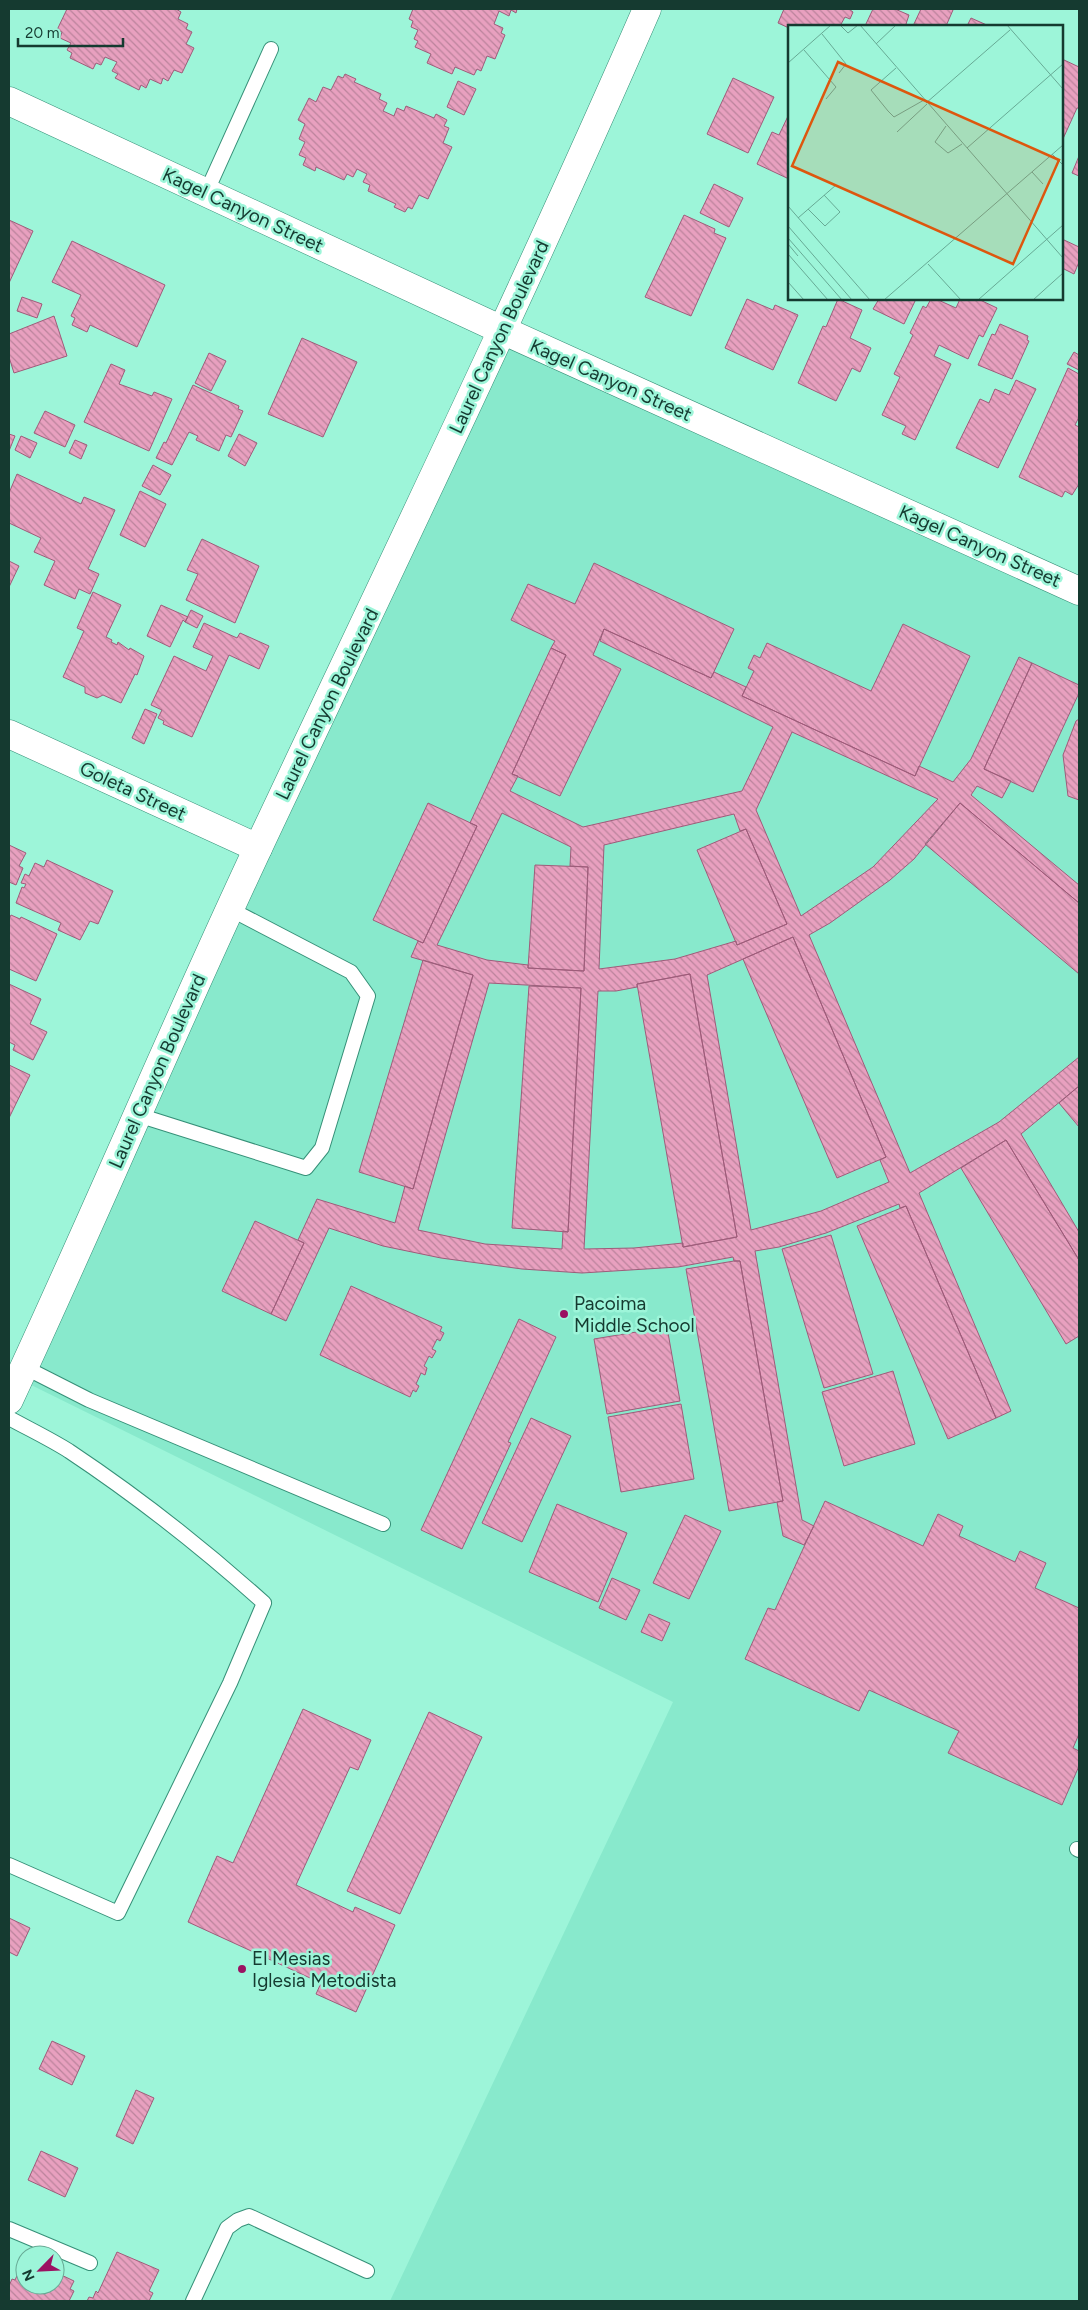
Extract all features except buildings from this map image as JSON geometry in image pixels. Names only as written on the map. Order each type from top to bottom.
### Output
[{"type":"main road","name":"Laurel Canyon Boulevard","points":[[15,1380],[138,1115],[258,848],[424,501],[647,9]]},
{"type":"main road","name":"Kagel Canyon Street","points":[[9,101],[502,330],[1079,591]]},
{"type":"main road","name":"Goleta Street","points":[[9,734],[258,848]]},
{"type":"lane","points":[[206,193],[271,49]]},
{"type":"lane","points":[[138,1115],[306,1168],[322,1148],[368,996],[351,972],[230,909]]},
{"type":"lane","points":[[15,1380],[90,1400],[383,1524]]},
{"type":"lane","points":[[9,1418],[67,1450],[142,1502],[211,1555],[264,1604],[230,1683],[118,1914],[9,1865]]},
{"type":"lane","points":[[193,2301],[227,2228],[238,2220],[249,2216],[367,2271]]},
{"type":"lane","points":[[9,2229],[90,2263]]},
{"type":"shaded area","name":"Pacoima Middle School","points":[[502,330],[1079,591],[1079,2301],[390,2301],[673,1702],[19,1379]]},
{"type":"place","name":"Pacoima Middle School","points":[[564,1314]]},
{"type":"place","name":"El Mesias Iglesia Metodista","points":[[242,1969]]}]
